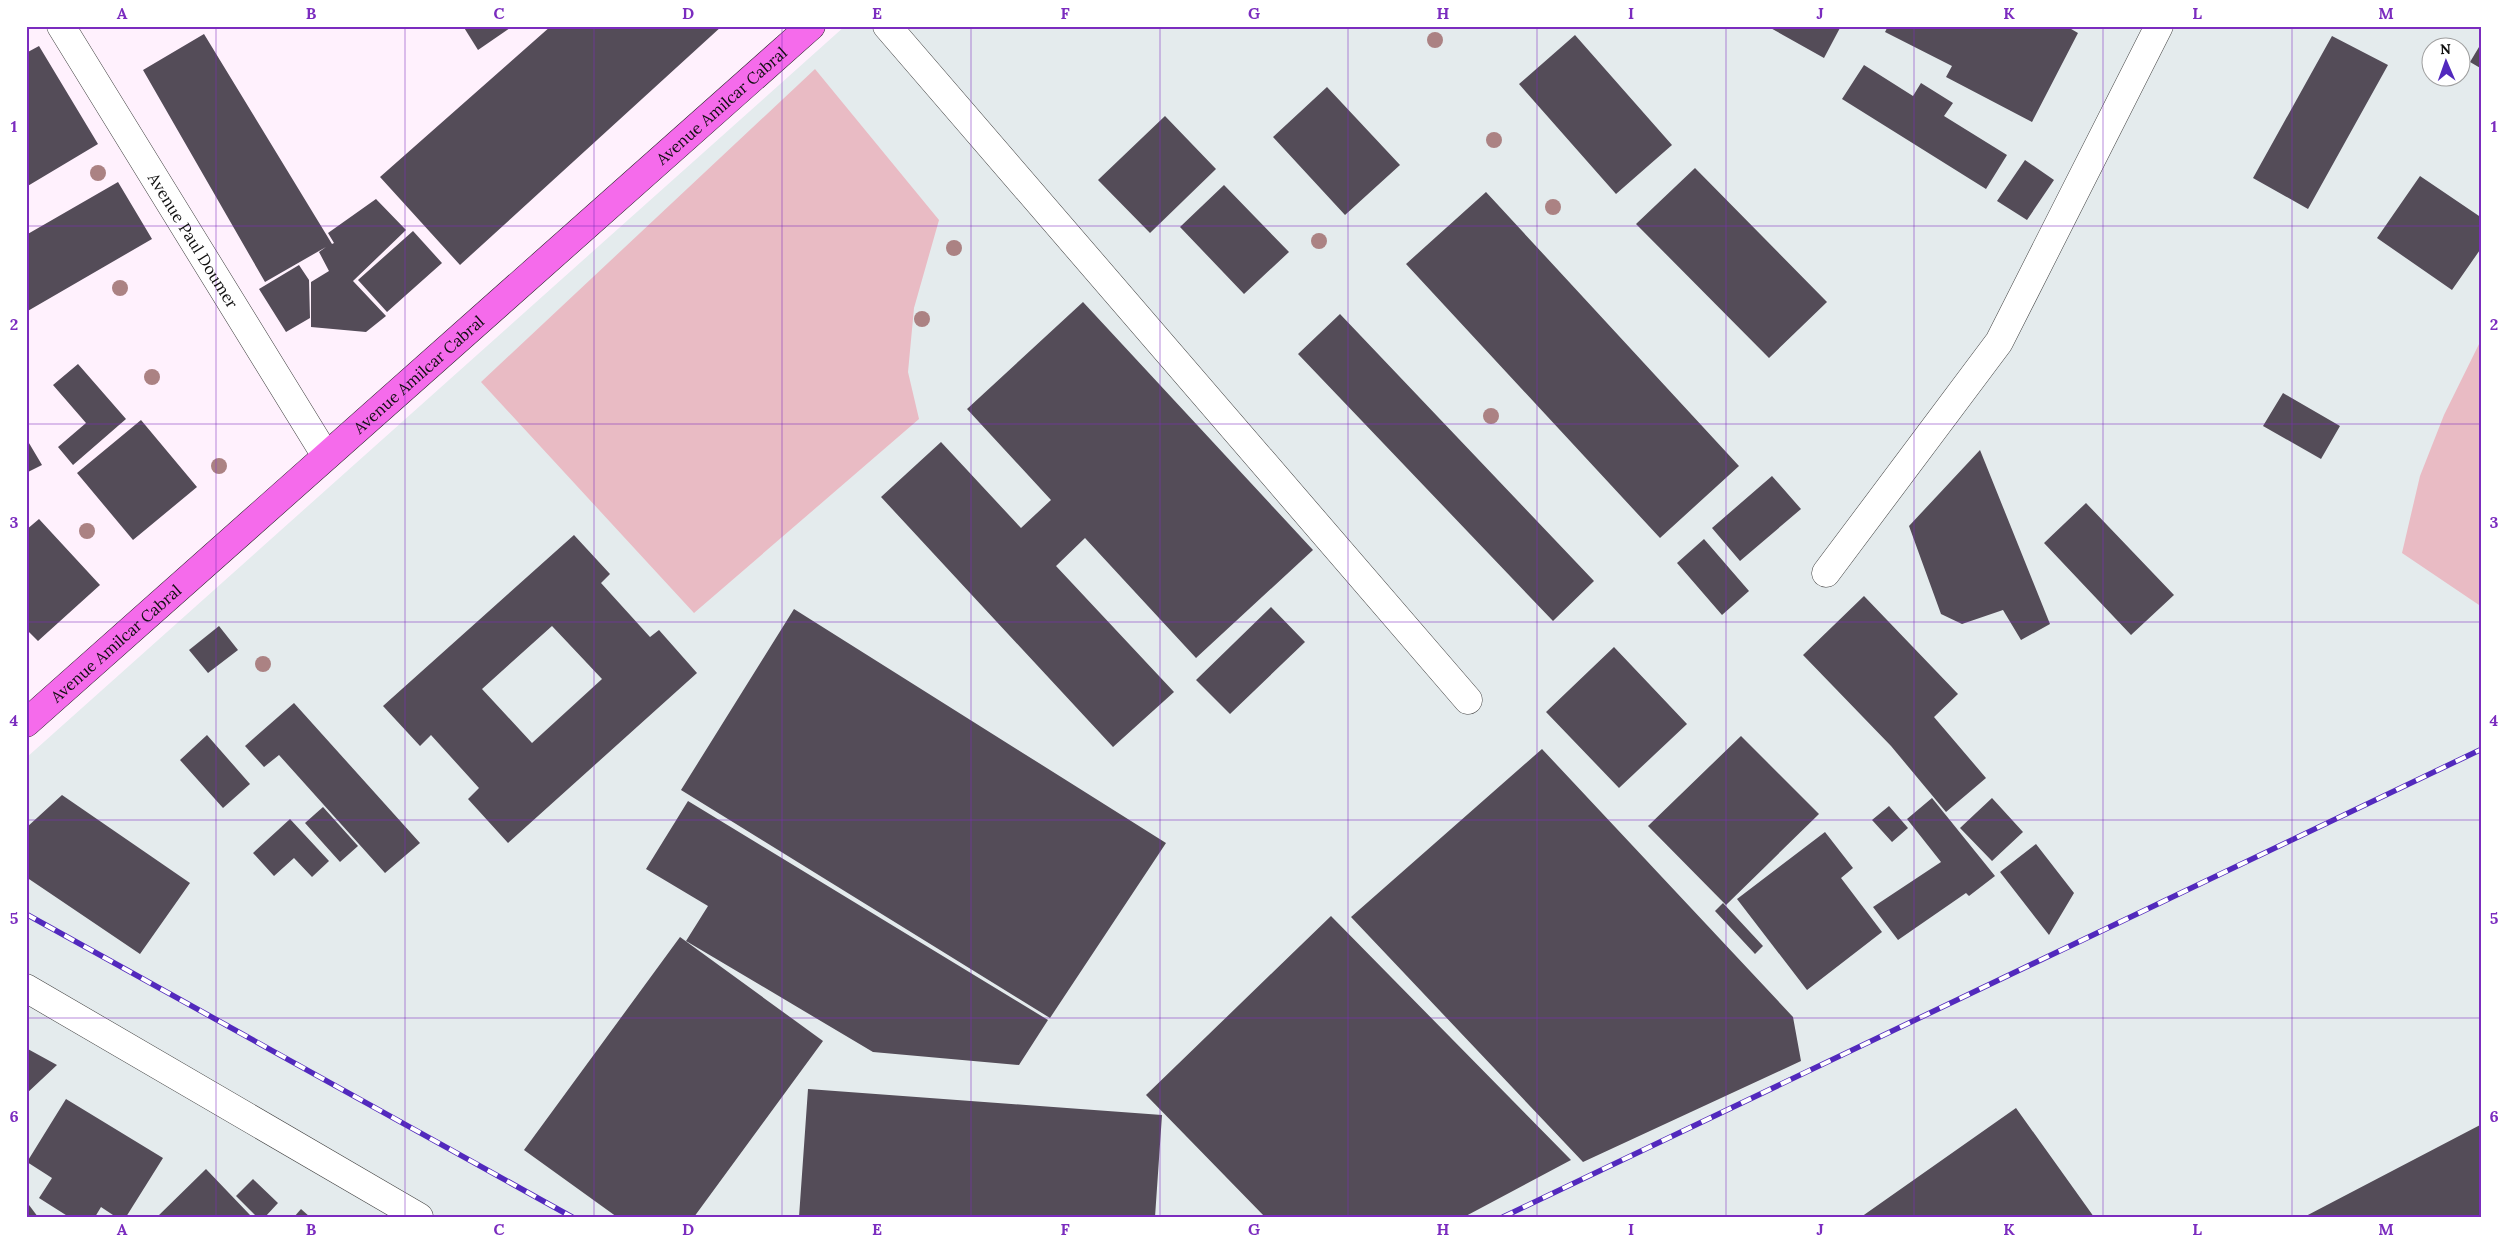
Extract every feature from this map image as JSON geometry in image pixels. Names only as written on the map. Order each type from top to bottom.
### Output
[{"type":"main road","name":"Avenue Amilcar Cabral","points":[[26,723],[807,28]]},
{"type":"street","name":"Avenue Paul Doumer","points":[[61,26],[326,456]]},
{"type":"street","points":[[887,26],[1468,700]]},
{"type":"street","points":[[1826,573],[1999,342],[2159,26]]},
{"type":"street","points":[[26,988],[419,1217]]},
{"type":"shaded area","points":[[845,26],[2482,26],[2482,1217],[26,1217],[26,758]]},
{"type":"shaded area","points":[[815,69],[939,220],[914,308],[908,372],[919,419],[694,613],[481,382]]},
{"type":"shaded area","points":[[2482,338],[2482,607],[2402,553],[2420,476],[2444,415]]},
{"type":"building","points":[[463,26],[513,26],[478,50]]},
{"type":"building","points":[[551,26],[722,26],[460,265],[380,177]]},
{"type":"building","points":[[1767,26],[1841,26],[1824,58]]},
{"type":"building","points":[[1888,26],[2066,26],[2078,33],[2032,122],[1946,77],[1952,66],[1885,32]]},
{"type":"building","points":[[204,34],[332,244],[334,243],[328,233],[376,199],[406,230],[353,281],[386,316],[366,332],[311,327],[311,282],[329,271],[319,252],[326,247],[265,282],[143,70]]},
{"type":"building","points":[[1575,35],[1672,145],[1616,194],[1519,84]]},
{"type":"building","points":[[2332,36],[2388,65],[2308,209],[2253,178]]},
{"type":"building","points":[[2482,42],[2482,69],[2470,62]]},
{"type":"building","points":[[39,46],[98,144],[26,187],[26,53]]},
{"type":"building","points":[[1864,65],[1913,96],[1921,83],[1953,103],[1944,116],[2007,155],[1986,189],[1842,99]]},
{"type":"building","points":[[1327,87],[1400,165],[1345,215],[1273,137]]},
{"type":"building","points":[[1165,116],[1216,169],[1150,233],[1098,180]]},
{"type":"building","points":[[2025,160],[2054,180],[2027,220],[1997,201]]},
{"type":"building","points":[[1695,168],[1827,302],[1769,358],[1636,224]]},
{"type":"building","points":[[2420,176],[2482,218],[2482,247],[2452,290],[2377,238]]},
{"type":"building","points":[[118,182],[152,239],[26,312],[26,235]]},
{"type":"building","points":[[1224,185],[1289,252],[1244,294],[1180,227]]},
{"type":"building","points":[[1486,192],[1739,466],[1660,538],[1406,264]]},
{"type":"building","points":[[413,231],[442,263],[387,312],[358,280]]},
{"type":"building","points":[[299,265],[309,280],[310,318],[286,332],[259,289]]},
{"type":"building","points":[[1083,302],[1313,550],[1196,658],[1085,538],[1056,566],[1174,692],[1113,747],[881,497],[941,442],[1021,528],[1051,500],[967,409]]},
{"type":"building","points":[[1340,314],[1594,581],[1553,621],[1298,354]]},
{"type":"building","points":[[78,364],[126,419],[73,465],[58,447],[86,423],[53,385]]},
{"type":"building","points":[[2283,393],[2340,426],[2321,459],[2263,426]]},
{"type":"building","points":[[141,420],[197,487],[133,540],[77,473]]},
{"type":"building","points":[[26,438],[42,465],[26,473]]},
{"type":"building","points":[[1980,450],[2050,624],[2021,640],[2003,610],[1962,624],[1941,614],[1909,526]]},
{"type":"building","points":[[1772,476],[1801,509],[1740,561],[1712,528]]},
{"type":"building","points":[[2086,503],[2174,595],[2131,635],[2044,543]]},
{"type":"building","points":[[39,519],[100,585],[38,641],[26,629],[26,530]]},
{"type":"building","points":[[574,535],[610,574],[601,583],[650,637],[659,630],[697,673],[508,843],[468,799],[479,788],[431,735],[420,746],[383,706]],"holes":[[[552,626],[602,679],[532,743],[482,689]]]},
{"type":"building","points":[[1704,539],[1749,591],[1722,615],[1677,563]]},
{"type":"building","points":[[1864,596],[1958,694],[1934,717],[1986,778],[1946,812],[1891,746],[1803,655]]},
{"type":"building","points":[[1271,607],[1305,642],[1230,714],[1196,680]]},
{"type":"building","points":[[794,609],[1166,843],[1050,1018],[681,790]]},
{"type":"building","points":[[219,626],[238,650],[208,673],[189,650]]},
{"type":"building","points":[[1614,647],[1687,724],[1619,788],[1546,712]]},
{"type":"building","points":[[294,703],[420,843],[385,873],[279,755],[264,767],[245,746]]},
{"type":"building","points":[[207,735],[250,784],[223,808],[180,760]]},
{"type":"building","points":[[1741,736],[1819,814],[1726,905],[1648,826]]},
{"type":"building","points":[[1542,749],[1793,1017],[1801,1061],[1583,1162],[1351,917]]},
{"type":"building","points":[[62,795],[190,883],[140,954],[26,877],[26,828]]},
{"type":"building","points":[[1932,798],[1995,876],[1969,896],[1966,893],[1898,940],[1873,907],[1941,862],[1907,819]]},
{"type":"building","points":[[1992,798],[2023,832],[1992,861],[1960,828]]},
{"type":"building","points":[[688,801],[1048,1020],[1019,1065],[873,1052],[686,941],[708,906],[646,869]]},
{"type":"building","points":[[1889,806],[1908,828],[1892,842],[1872,820]]},
{"type":"building","points":[[323,807],[358,846],[340,862],[305,823]]},
{"type":"building","points":[[290,819],[329,861],[312,877],[294,858],[274,876],[253,853]]},
{"type":"building","points":[[1825,832],[1853,868],[1841,878],[1882,932],[1807,990],[1737,899]]},
{"type":"building","points":[[2036,844],[2074,893],[2049,935],[2000,872]]},
{"type":"building","points":[[1723,903],[1763,946],[1755,954],[1715,911]]},
{"type":"building","points":[[1331,916],[1571,1160],[1464,1217],[1265,1217],[1146,1095]]},
{"type":"building","points":[[680,937],[823,1041],[694,1217],[617,1217],[524,1150]]},
{"type":"building","points":[[26,1048],[57,1065],[26,1094]]},
{"type":"building","points":[[808,1089],[1162,1115],[1155,1217],[799,1217]]},
{"type":"building","points":[[66,1099],[163,1158],[126,1217],[116,1217],[101,1207],[95,1217],[69,1217],[39,1198],[52,1178],[27,1162]]},
{"type":"building","points":[[2016,1108],[2094,1217],[1861,1217]]},
{"type":"building","points":[[2482,1124],[2482,1217],[2304,1217]]},
{"type":"building","points":[[206,1169],[250,1215],[248,1217],[157,1217]]},
{"type":"building","points":[[253,1179],[278,1203],[265,1217],[257,1217],[236,1196]]},
{"type":"building","points":[[26,1201],[38,1217],[26,1217]]},
{"type":"building","points":[[301,1209],[310,1217],[294,1217]]},
{"type":"railway","points":[[1503,1217],[2482,749]]},
{"type":"railway","points":[[26,914],[572,1217]]}]
